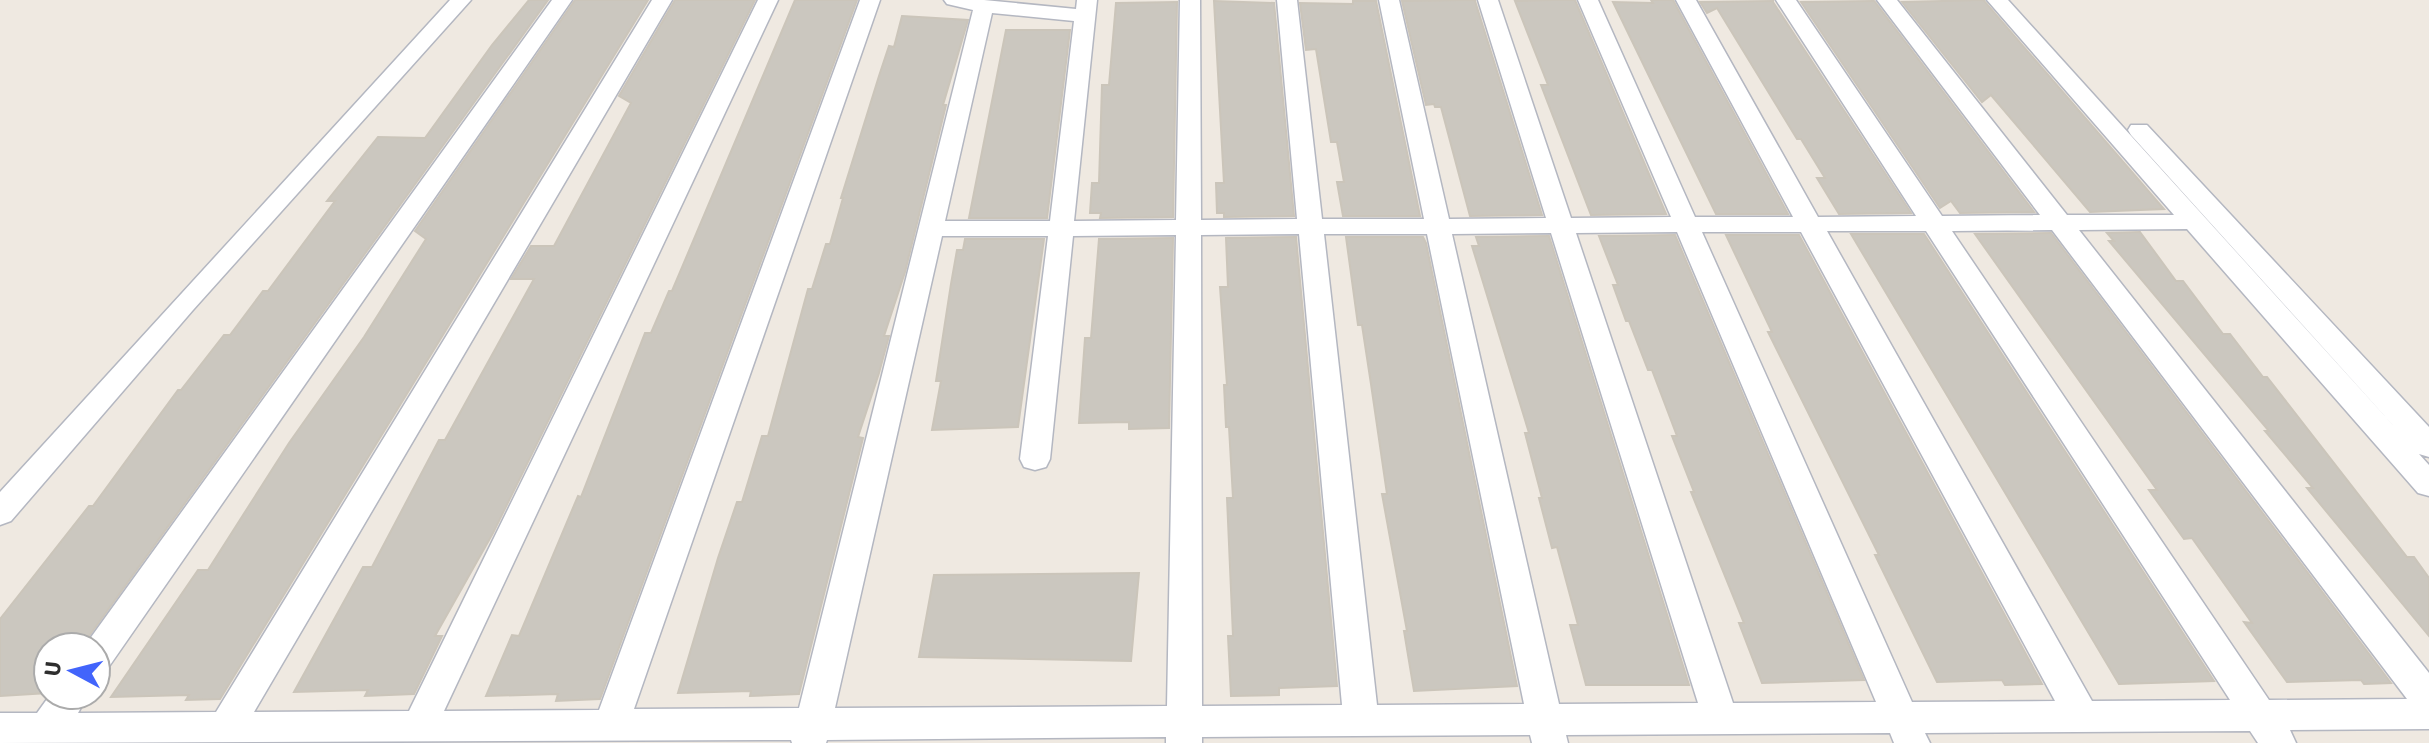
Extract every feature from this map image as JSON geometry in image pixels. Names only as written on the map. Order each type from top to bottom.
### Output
[{"type":"street","points":[[0,513],[184,304],[461,0]]},
{"type":"street","points":[[112,635],[562,0]]},
{"type":"street","points":[[226,727],[662,0]]},
{"type":"street","points":[[415,735],[768,0]]},
{"type":"street","points":[[611,725],[870,0]]},
{"type":"street","points":[[954,0],[984,6],[1085,8],[1035,459]]},
{"type":"street","points":[[1184,732],[1190,0]]},
{"type":"street","points":[[1287,0],[1361,721]]},
{"type":"street","points":[[1389,0],[1548,731]]},
{"type":"street","points":[[1488,0],[1721,719]]},
{"type":"street","points":[[1588,0],[1906,730]]},
{"type":"street","points":[[1686,0],[2082,716]]},
{"type":"street","points":[[1786,0],[2269,729]]},
{"type":"street","points":[[1887,0],[2429,700]]},
{"type":"street","points":[[1997,0],[2429,485]]},
{"type":"street","points":[[2019,0],[2429,446]]},
{"type":"street","points":[[811,733],[984,6]]},
{"type":"street","points":[[932,229],[2195,222]]},
{"type":"street","points":[[41,736],[59,711]]},
{"type":"street","points":[[0,729],[41,736],[226,727],[415,735],[611,725],[811,733],[1184,732],[1361,721],[1548,731],[1721,719],[1906,730],[2082,716],[2269,729],[2429,714]]},
{"type":"building","points":[[529,0],[548,0],[93,631],[32,631],[32,694],[0,696],[0,619],[89,506],[93,506],[178,390],[224,335],[230,335],[263,291],[268,291],[335,201],[327,201],[378,137],[425,138],[492,45]]},
{"type":"building","points":[[575,0],[648,0],[220,699],[186,700],[189,695],[112,697],[198,570],[208,570],[289,443],[364,337],[426,239],[415,231]]},
{"type":"building","points":[[675,0],[755,0],[493,533],[435,636],[442,636],[414,694],[365,696],[368,690],[294,692],[363,567],[372,567],[439,440],[445,440],[534,279],[511,279],[531,246],[554,246],[631,103],[619,96]]},
{"type":"building","points":[[795,0],[857,0],[600,699],[556,701],[558,694],[486,696],[512,635],[519,636],[578,496],[581,497],[645,333],[651,333],[669,291],[672,291]]},
{"type":"building","points":[[1475,0],[1542,215],[1470,216],[1441,107],[1426,105],[1402,1]]},
{"type":"building","points":[[1575,0],[1666,214],[1591,215],[1541,85],[1548,85],[1515,1]]},
{"type":"building","points":[[1651,0],[1673,0],[1788,214],[1716,214],[1613,2],[1653,3]]},
{"type":"building","points":[[1984,0],[2164,209],[2090,212],[1991,95],[1982,102],[1902,2]]},
{"type":"building","points":[[1214,1],[1274,3],[1294,216],[1224,217],[1224,213],[1217,213],[1216,183],[1224,183]]},
{"type":"building","points":[[1353,1],[1376,1],[1420,216],[1343,216],[1337,182],[1344,182],[1337,142],[1331,142],[1316,49],[1306,50],[1300,3],[1353,4]]},
{"type":"building","points":[[1773,1],[1911,213],[1839,214],[1817,178],[1825,178],[1801,139],[1797,139],[1717,8],[1707,13],[1700,2]]},
{"type":"building","points":[[1874,1],[2034,212],[1960,213],[1951,201],[1940,208],[1801,2]]},
{"type":"building","points":[[1177,2],[1173,217],[1100,218],[1101,213],[1090,213],[1092,183],[1099,183],[1102,85],[1109,85],[1116,3]]},
{"type":"building","points":[[902,16],[968,20],[943,105],[946,105],[905,272],[884,336],[889,336],[858,437],[863,438],[799,694],[750,696],[751,691],[678,693],[737,502],[742,502],[762,436],[768,436],[808,289],[812,289],[826,244],[830,244],[879,76],[889,46],[894,47]]},
{"type":"building","points":[[1006,30],[1070,30],[1047,218],[969,218]]},
{"type":"building","points":[[2140,232],[2176,281],[2183,281],[2223,334],[2230,334],[2263,377],[2267,377],[2407,557],[2414,557],[2429,578],[2429,636],[2307,488],[2313,488],[2265,431],[2269,431],[2109,241],[2114,241],[2107,233]]},
{"type":"building","points":[[2051,233],[2391,683],[2364,684],[2361,680],[2287,682],[2244,622],[2252,623],[2192,538],[2184,539],[2149,490],[2157,490],[1975,234]]},
{"type":"building","points":[[1851,234],[1924,234],[2214,681],[2119,684]]},
{"type":"building","points":[[1675,235],[1864,680],[1762,683],[1739,623],[1744,623],[1672,436],[1677,436],[1652,370],[1648,370],[1629,321],[1626,321],[1613,285],[1618,285],[1599,236]]},
{"type":"building","points":[[1726,235],[1799,235],[2042,684],[2005,685],[2002,680],[1937,682],[1875,555],[1879,555],[1768,332],[1772,332]]},
{"type":"building","points":[[1549,236],[1689,685],[1586,685],[1570,625],[1578,625],[1557,547],[1552,548],[1539,498],[1542,498],[1525,433],[1529,433],[1472,246],[1479,246],[1476,237]]},
{"type":"building","points":[[1296,237],[1337,686],[1279,688],[1279,695],[1231,696],[1228,636],[1233,636],[1227,498],[1233,498],[1229,427],[1226,427],[1224,385],[1227,385],[1220,287],[1228,287],[1226,238]]},
{"type":"building","points":[[1346,237],[1423,237],[1426,243],[1517,686],[1414,691],[1404,631],[1407,631],[1382,494],[1387,494],[1371,384],[1362,325],[1358,325]]},
{"type":"building","points":[[1173,238],[1169,428],[1129,429],[1129,422],[1079,423],[1085,338],[1091,338],[1099,239]]},
{"type":"building","points":[[965,239],[1044,239],[1018,427],[932,430],[941,381],[936,381],[951,284],[957,250],[963,250]]},
{"type":"building","points":[[1139,573],[1131,661],[919,657],[934,575]]}]
